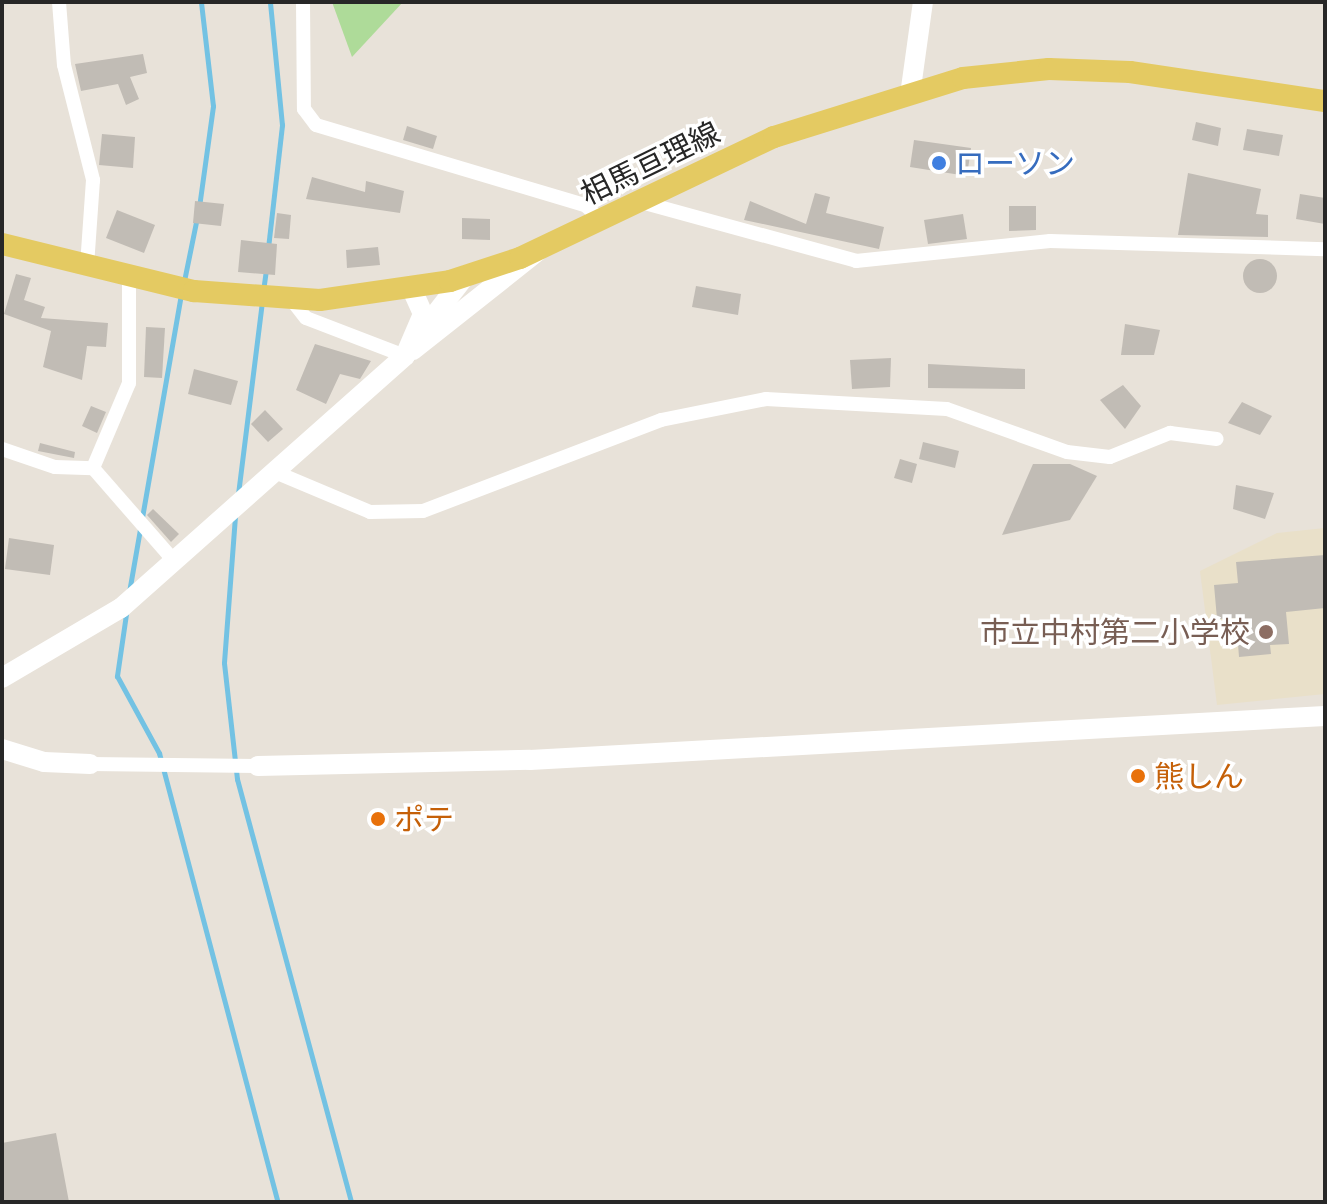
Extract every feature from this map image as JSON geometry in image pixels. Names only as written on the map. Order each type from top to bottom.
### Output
[{"type":"main road","name":"相馬亘理線","points":[[2,244],[194,291],[291,299],[411,287],[466,275],[541,248],[774,137],[911,88],[1001,72],[1076,70],[1325,101]]},
{"type":"street","points":[[59,2],[64,65],[93,180],[87,265]]},
{"type":"street","points":[[303,2],[304,109],[316,125],[585,205],[601,220]]},
{"type":"street","points":[[911,88],[923,2]]},
{"type":"street","points":[[641,202],[856,261],[1050,241],[1325,249]]},
{"type":"street","points":[[2,678],[65,647],[175,562],[405,356],[541,248]]},
{"type":"street","points":[[93,468],[129,383],[129,275]]},
{"type":"street","points":[[405,356],[466,275]]},
{"type":"street","points":[[411,287],[420,299],[420,334]]},
{"type":"street","points":[[291,299],[306,318],[405,356]]},
{"type":"street","points":[[275,472],[370,512],[423,511],[661,420],[766,399],[947,409],[1067,452],[1110,457],[1170,433],[1217,439]]},
{"type":"street","points":[[2,449],[55,467],[93,468],[175,562]]},
{"type":"street","points":[[2,749],[44,762],[90,764],[258,766],[530,760],[1325,716]]},
{"type":"shaded area","name":"市立中村第二小学校","points":[[1325,528],[1325,694],[1217,705],[1200,571],[1277,533]]},
{"type":"green space","points":[[332,2],[403,2],[352,57]]},
{"type":"building","points":[[143,54],[147,73],[130,77],[139,99],[126,105],[118,84],[81,91],[75,64]]},
{"type":"building","points":[[1196,122],[1221,128],[1218,146],[1192,140]]},
{"type":"building","points":[[407,126],[437,136],[433,149],[403,140]]},
{"type":"building","points":[[1247,129],[1283,135],[1279,156],[1243,150]]},
{"type":"building","points":[[102,134],[135,137],[133,168],[99,165]]},
{"type":"building","points":[[914,140],[971,148],[967,176],[910,167]]},
{"type":"building","points":[[1188,173],[1261,189],[1256,214],[1268,215],[1268,237],[1178,235]]},
{"type":"building","points":[[312,177],[365,192],[366,181],[404,191],[400,213],[306,199]]},
{"type":"building","points":[[815,193],[830,197],[826,213],[884,227],[879,249],[744,220],[750,201],[806,224]]},
{"type":"building","points":[[1300,194],[1325,198],[1325,224],[1296,219]]},
{"type":"building","points":[[195,201],[224,204],[221,226],[193,223]]},
{"type":"building","points":[[1009,206],[1036,206],[1036,230],[1009,231]]},
{"type":"building","points":[[117,210],[155,225],[144,253],[106,238]]},
{"type":"building","points":[[277,213],[291,215],[289,239],[274,238]]},
{"type":"building","points":[[963,214],[967,239],[928,244],[924,220]]},
{"type":"building","points":[[462,218],[490,219],[490,240],[462,239]]},
{"type":"building","points":[[241,240],[277,244],[275,275],[238,272]]},
{"type":"building","points":[[378,247],[380,265],[347,268],[346,250]]},
{"type":"building","points":[[1260,259],[1272,264],[1277,276],[1272,288],[1260,293],[1248,288],[1243,276],[1248,264]]},
{"type":"building","points":[[16,274],[31,278],[24,300],[45,307],[41,318],[108,323],[106,347],[87,346],[82,380],[43,367],[51,331],[4,314]]},
{"type":"building","points":[[696,286],[741,294],[738,315],[692,307]]},
{"type":"building","points":[[1125,324],[1160,330],[1154,355],[1121,355]]},
{"type":"building","points":[[146,327],[165,328],[162,378],[144,377]]},
{"type":"building","points":[[315,344],[371,361],[360,379],[340,374],[326,404],[296,390]]},
{"type":"building","points":[[891,358],[890,387],[852,389],[850,360]]},
{"type":"building","points":[[928,364],[1025,369],[1025,389],[928,388]]},
{"type":"building","points":[[194,369],[238,381],[231,405],[188,394]]},
{"type":"building","points":[[1123,385],[1141,406],[1125,429],[1100,400]]},
{"type":"building","points":[[1242,402],[1272,416],[1260,435],[1228,423]]},
{"type":"building","points":[[91,406],[106,412],[97,433],[82,426]]},
{"type":"building","points":[[265,410],[283,429],[268,442],[251,424]]},
{"type":"building","points":[[923,442],[959,451],[955,468],[919,459]]},
{"type":"building","points":[[40,443],[75,452],[74,458],[38,451]]},
{"type":"building","points":[[900,459],[917,464],[912,483],[894,478]]},
{"type":"building","points":[[1033,464],[1070,464],[1097,476],[1070,520],[1002,535]]},
{"type":"building","points":[[1236,485],[1274,493],[1265,519],[1233,509]]},
{"type":"building","points":[[153,509],[179,534],[171,542],[147,515]]},
{"type":"building","points":[[9,538],[54,545],[50,575],[5,569]]},
{"type":"building","points":[[1325,555],[1325,608],[1286,612],[1289,644],[1270,645],[1271,654],[1239,657],[1236,618],[1217,619],[1214,585],[1238,583],[1236,562]]},
{"type":"building","points":[[56,1133],[69,1202],[2,1202],[2,1143]]},
{"type":"waterway","points":[[199,207],[213,106],[201,2]]},
{"type":"waterway","points":[[268,248],[282,125],[270,2]]},
{"type":"waterway","points":[[184,281],[197,217]]},
{"type":"waterway","points":[[263,291],[266,269]]},
{"type":"waterway","points":[[129,592],[181,295]]},
{"type":"waterway","points":[[238,494],[262,301]]},
{"type":"waterway","points":[[235,516],[224,663],[237,779],[351,1202]]},
{"type":"waterway","points":[[126,614],[117,676],[159,753],[278,1202]]},
{"type":"place","name":"ローソン","points":[[939,163]]},
{"type":"place","name":"市立中村第二小学校","points":[[1266,632]]},
{"type":"place","name":"熊しん","points":[[1138,776]]},
{"type":"place","name":"ポテ","points":[[378,819]]}]
